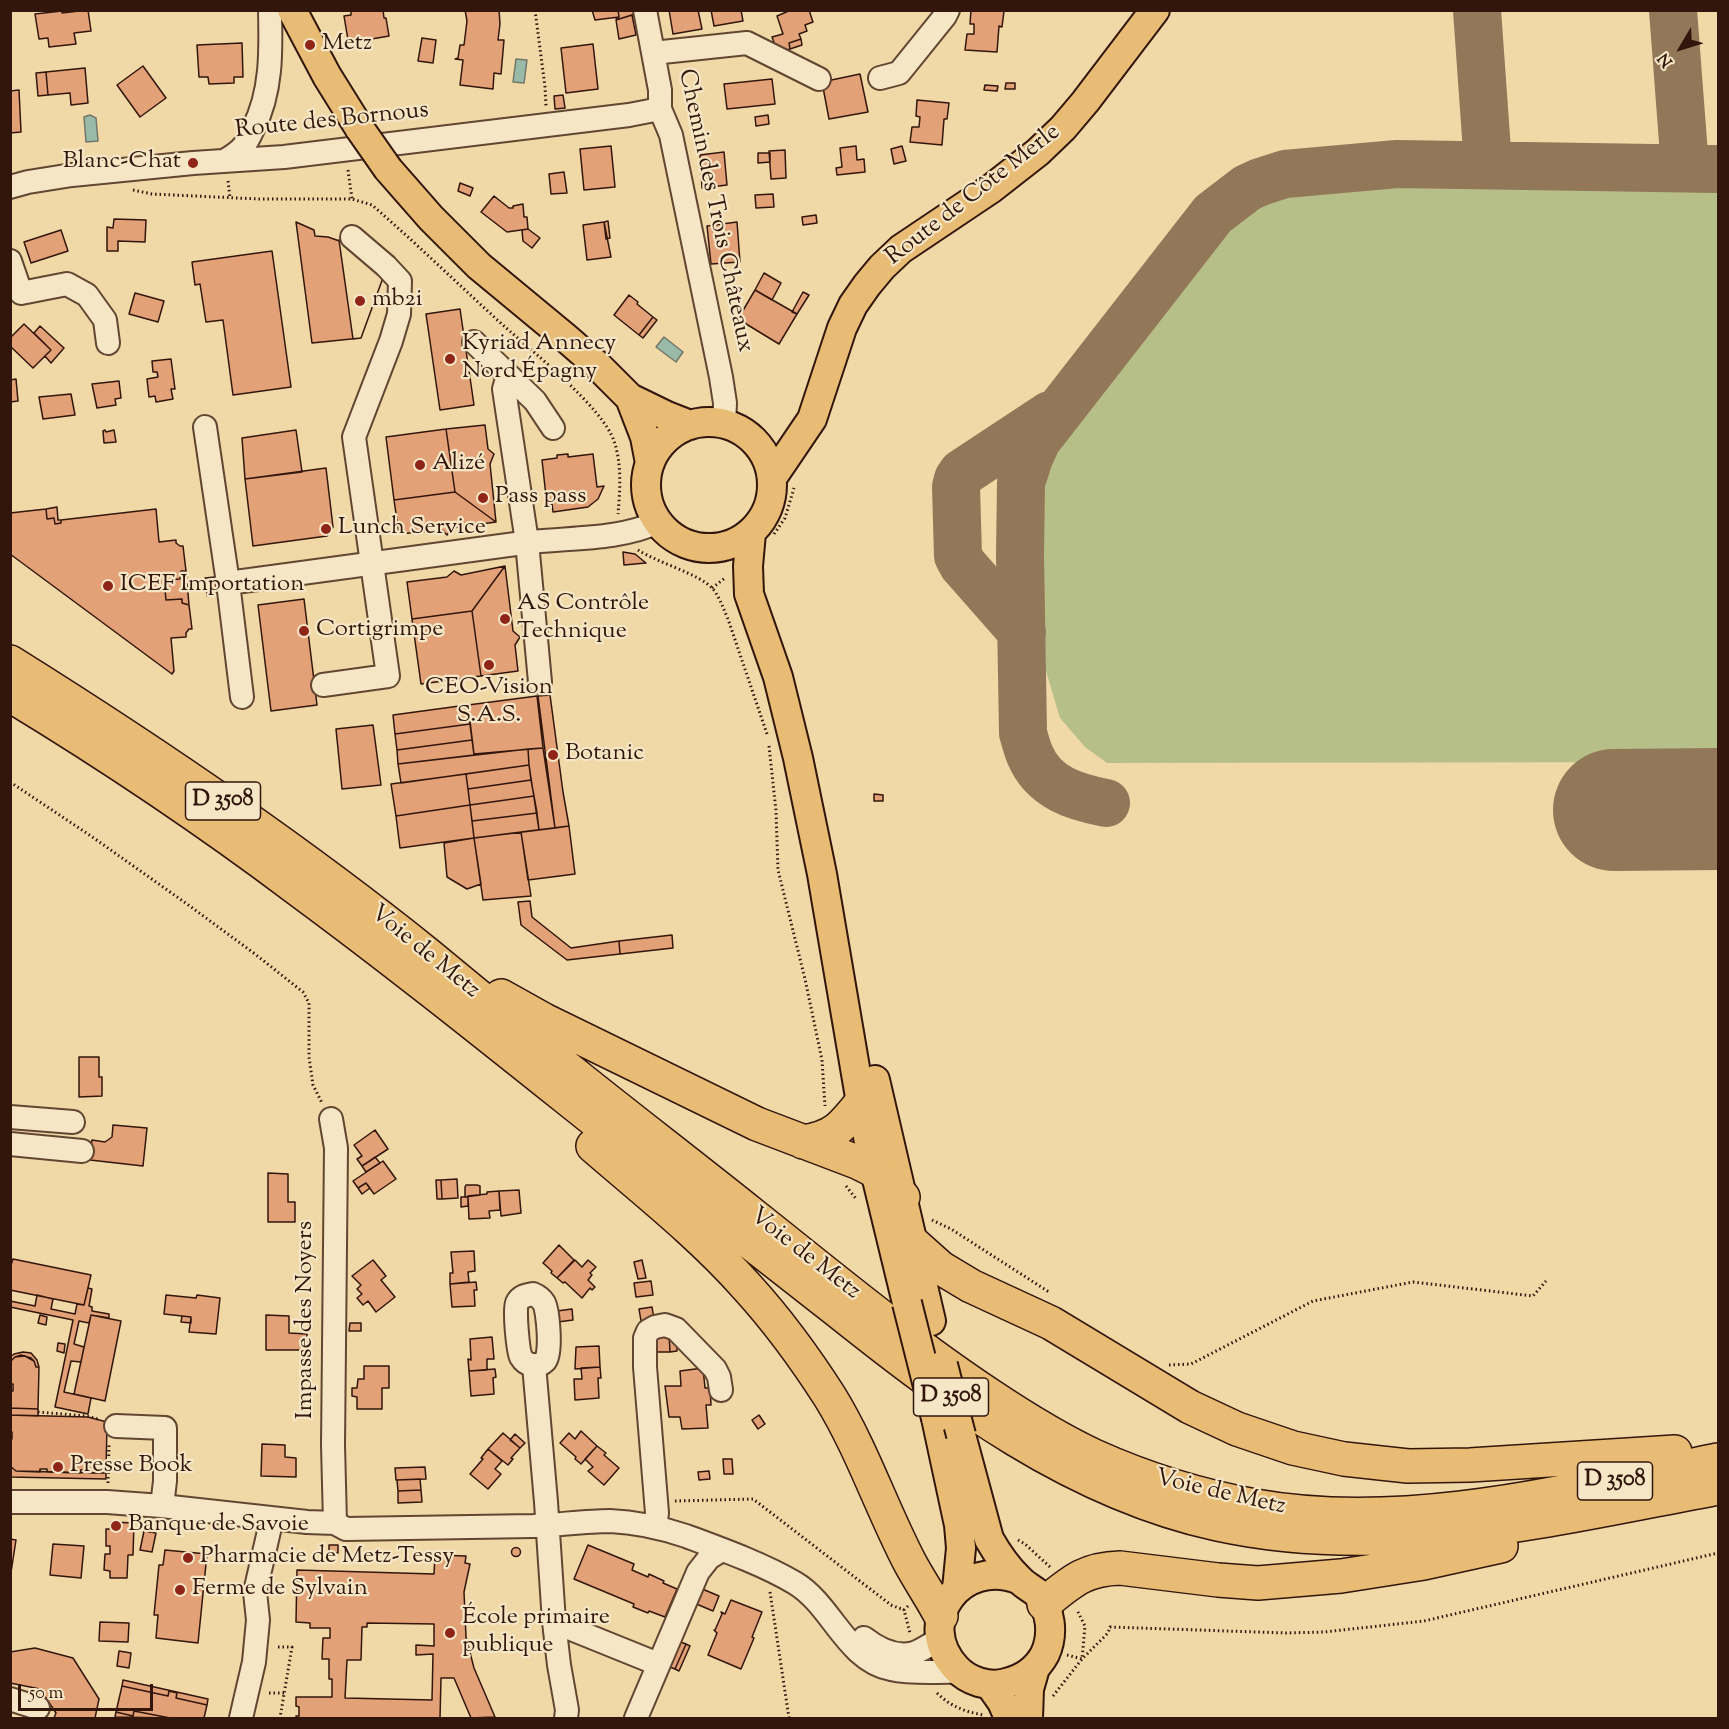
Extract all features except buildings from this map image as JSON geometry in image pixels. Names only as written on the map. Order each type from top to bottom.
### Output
[{"type":"highway","name":"Voie de Metz","points":[[10,662],[100,718],[323,873],[945,1366],[1036,1425],[1096,1456],[1128,1470],[1196,1493],[1257,1507],[1327,1514],[1371,1515],[1422,1512],[1511,1501],[1719,1460]]},
{"type":"highway","name":"Voie de Metz","points":[[10,695],[179,804],[297,888],[894,1356],[1009,1436],[1065,1468],[1128,1496],[1217,1524],[1304,1537],[1360,1539],[1442,1535],[1519,1524],[1719,1488]]},
{"type":"highway","points":[[297,888],[692,1232],[746,1286],[795,1346],[834,1404],[862,1456],[908,1560],[946,1615]]},
{"type":"highway","points":[[426,953],[544,1020],[712,1103],[757,1124],[875,1171],[904,1202]]},
{"type":"highway","points":[[803,1142],[826,1137],[843,1125],[861,1103]]},
{"type":"highway","points":[[913,1243],[941,1268],[971,1286],[1051,1323],[1190,1407],[1237,1430],[1293,1448],[1344,1460],[1408,1466],[1470,1465],[1719,1449]]},
{"type":"highway","points":[[1044,1604],[1075,1579],[1094,1570],[1105,1568],[1258,1583],[1341,1576],[1460,1556],[1719,1496]]},
{"type":"main road","points":[[292,10],[327,76],[360,129],[388,169],[431,218],[479,266],[566,338],[630,398],[690,425]]},
{"type":"main road","name":"Route de Côte Merle","points":[[784,480],[805,429],[816,409],[833,350],[842,328],[853,304],[867,285],[901,249],[992,188],[1038,152],[1085,102],[1155,10]]},
{"type":"main road","points":[[630,398],[645,437],[650,463]]},
{"type":"main road","points":[[760,537],[710,548],[690,545],[672,536],[658,522],[646,493],[646,478],[650,463],[659,446],[673,433],[690,425],[708,422],[724,423],[752,438],[784,480],[771,498],[760,537],[748,566],[749,594],[784,696],[798,758],[822,874],[861,1103],[875,1171],[936,1418],[959,1525],[961,1548],[946,1615],[947,1657],[960,1672],[974,1681],[990,1685],[1003,1684],[1026,1676],[1041,1659]]},
{"type":"main road","points":[[752,438],[805,429]]},
{"type":"main road","points":[[710,548],[749,594]]},
{"type":"main road","points":[[822,874],[876,1081],[931,1321],[989,1539],[996,1552],[1020,1580]]},
{"type":"main road","points":[[946,1615],[976,1577],[1009,1576],[1029,1586],[1044,1604],[1050,1626],[1041,1659],[1029,1689],[1038,1709]]},
{"type":"main road","points":[[990,1685],[1002,1702],[998,1717]]},
{"type":"street","points":[[226,160],[241,148],[249,136],[265,96],[270,71],[270,10]]},
{"type":"street","name":"Chemin des Trois Châteaux","points":[[645,10],[660,90],[660,109],[671,135],[721,377],[725,403],[724,423]]},
{"type":"street","points":[[880,78],[899,73],[948,10]]},
{"type":"street","points":[[653,53],[747,42],[819,79]]},
{"type":"street","name":"Route des Bornous","points":[[10,187],[72,175],[226,160],[294,156],[547,126],[660,109]]},
{"type":"street","points":[[322,685],[388,676],[354,438],[399,315],[400,281],[352,237]]},
{"type":"street","points":[[10,261],[16,299],[67,284],[87,295],[105,320],[108,343]]},
{"type":"street","points":[[474,342],[535,401],[553,428]]},
{"type":"street","points":[[508,375],[504,389],[527,542],[540,681]]},
{"type":"street","points":[[205,427],[242,697]]},
{"type":"street","points":[[228,583],[527,542],[624,533],[658,522]]},
{"type":"street","points":[[10,1118],[73,1122]]},
{"type":"street","name":"Impasse des Noyers","points":[[330,1119],[336,1149],[333,1433],[335,1523]]},
{"type":"street","points":[[10,1144],[82,1150]]},
{"type":"street","points":[[721,1390],[715,1369],[676,1329],[665,1325],[648,1331],[645,1338],[645,1367],[660,1514],[684,1536],[722,1550],[795,1583],[827,1612],[855,1648],[878,1665],[891,1669],[960,1672]]},
{"type":"street","points":[[534,1365],[554,1622],[567,1710],[566,1719]]},
{"type":"street","points":[[113,1429],[165,1440],[165,1481],[162,1506]]},
{"type":"street","points":[[10,1502],[107,1502],[335,1523],[346,1514],[547,1518],[624,1507],[680,1518],[713,1530],[790,1565],[822,1588],[865,1639],[875,1647],[887,1652],[914,1653],[946,1615]]},
{"type":"street","points":[[241,1719],[254,1662],[258,1620],[267,1605],[280,1519]]},
{"type":"street","points":[[636,1719],[699,1572],[709,1558],[722,1550]]},
{"type":"street","points":[[554,1622],[658,1664]]},
{"type":"street","points":[[254,1662],[263,1678],[254,1719]]},
{"type":"street","points":[[10,1700],[38,1708]]},
{"type":"path","points":[[535,10],[545,87],[547,126]]},
{"type":"path","points":[[350,183],[352,199]]},
{"type":"path","points":[[124,188],[152,194],[259,199],[352,199],[372,206],[556,372],[605,423],[614,440],[618,456],[620,482],[618,517]]},
{"type":"path","points":[[760,537],[785,518],[784,480]]},
{"type":"path","points":[[636,548],[648,556],[703,581],[712,588],[721,601],[733,634],[770,747],[776,811],[778,870],[822,1060],[825,1108]]},
{"type":"path","points":[[10,782],[187,904],[303,992],[309,1004],[309,1057],[313,1085],[330,1119]]},
{"type":"path","points":[[904,1202],[951,1229],[1051,1294]]},
{"type":"path","points":[[1162,1365],[1191,1364],[1313,1301],[1413,1282],[1533,1296],[1546,1281]]},
{"type":"path","points":[[38,1412],[86,1416],[113,1429],[107,1502]]},
{"type":"path","points":[[660,1514],[753,1498],[891,1605],[904,1610]]},
{"type":"path","points":[[1038,1709],[1064,1684],[1082,1659],[1108,1633],[1110,1627],[1324,1632],[1424,1621],[1719,1553]]},
{"type":"path","points":[[766,1569],[789,1719]]},
{"type":"path","points":[[904,1610],[913,1599]]},
{"type":"path","points":[[904,1610],[912,1642]]},
{"type":"path","points":[[278,1647],[292,1647],[280,1719]]},
{"type":"path","points":[[1041,1659],[1082,1659]]},
{"type":"path","points":[[934,1690],[955,1707],[969,1713],[998,1717]]},
{"type":"path","points":[[269,1693],[284,1694]]},
{"type":"green space","points":[[1718,179],[1718,762],[1107,763],[1085,747],[1060,718],[1046,671],[1040,514],[1051,468],[1072,425],[1230,227],[1258,207],[1274,199],[1306,191],[1424,184]]},
{"type":"shaded area","points":[[516,59],[527,60],[524,83],[513,82]]},
{"type":"shaded area","points":[[90,115],[96,118],[98,141],[86,142],[84,117]]},
{"type":"shaded area","points":[[664,337],[683,352],[676,362],[656,347]]},
{"type":"taxiway","points":[[1477,10],[1488,165]]},
{"type":"taxiway","points":[[1673,10],[1685,168]]},
{"type":"taxiway","points":[[1106,803],[1072,794],[1043,776],[1029,752],[1023,733],[1021,483],[1037,440],[1213,214],[1247,188],[1285,174],[1397,164],[1718,169]]},
{"type":"taxiway","points":[[1022,632],[963,565],[958,556],[956,487],[962,473],[1050,415]]},
{"type":"runway","points":[[1614,810],[1718,809]]},
{"type":"place","name":"Metz","points":[[310,45]]},
{"type":"place","name":"Blanc-Chat","points":[[193,163]]},
{"type":"place","name":"mb2i","points":[[360,301]]},
{"type":"place","name":"Kyriad Annecy Nord Épagny","points":[[450,359]]},
{"type":"place","name":"Alizé","points":[[420,465]]},
{"type":"place","name":"Pass pass","points":[[483,498]]},
{"type":"place","name":"Lunch Service","points":[[326,529]]},
{"type":"place","name":"ICEF Importation","points":[[108,586]]},
{"type":"place","name":"AS Contrôle Technique","points":[[505,619]]},
{"type":"place","name":"Cortigrimpe","points":[[304,631]]},
{"type":"place","name":"CEO-Vision S.A.S.","points":[[489,665]]},
{"type":"place","name":"Botanic","points":[[553,755]]},
{"type":"place","name":"Presse Book","points":[[58,1467]]},
{"type":"place","name":"Banque de Savoie","points":[[116,1526]]},
{"type":"place","name":"Pharmacie de Metz-Tessy","points":[[188,1558]]},
{"type":"place","name":"Ferme de Sylvain","points":[[180,1590]]},
{"type":"place","name":"École primaire publique","points":[[450,1633]]}]
